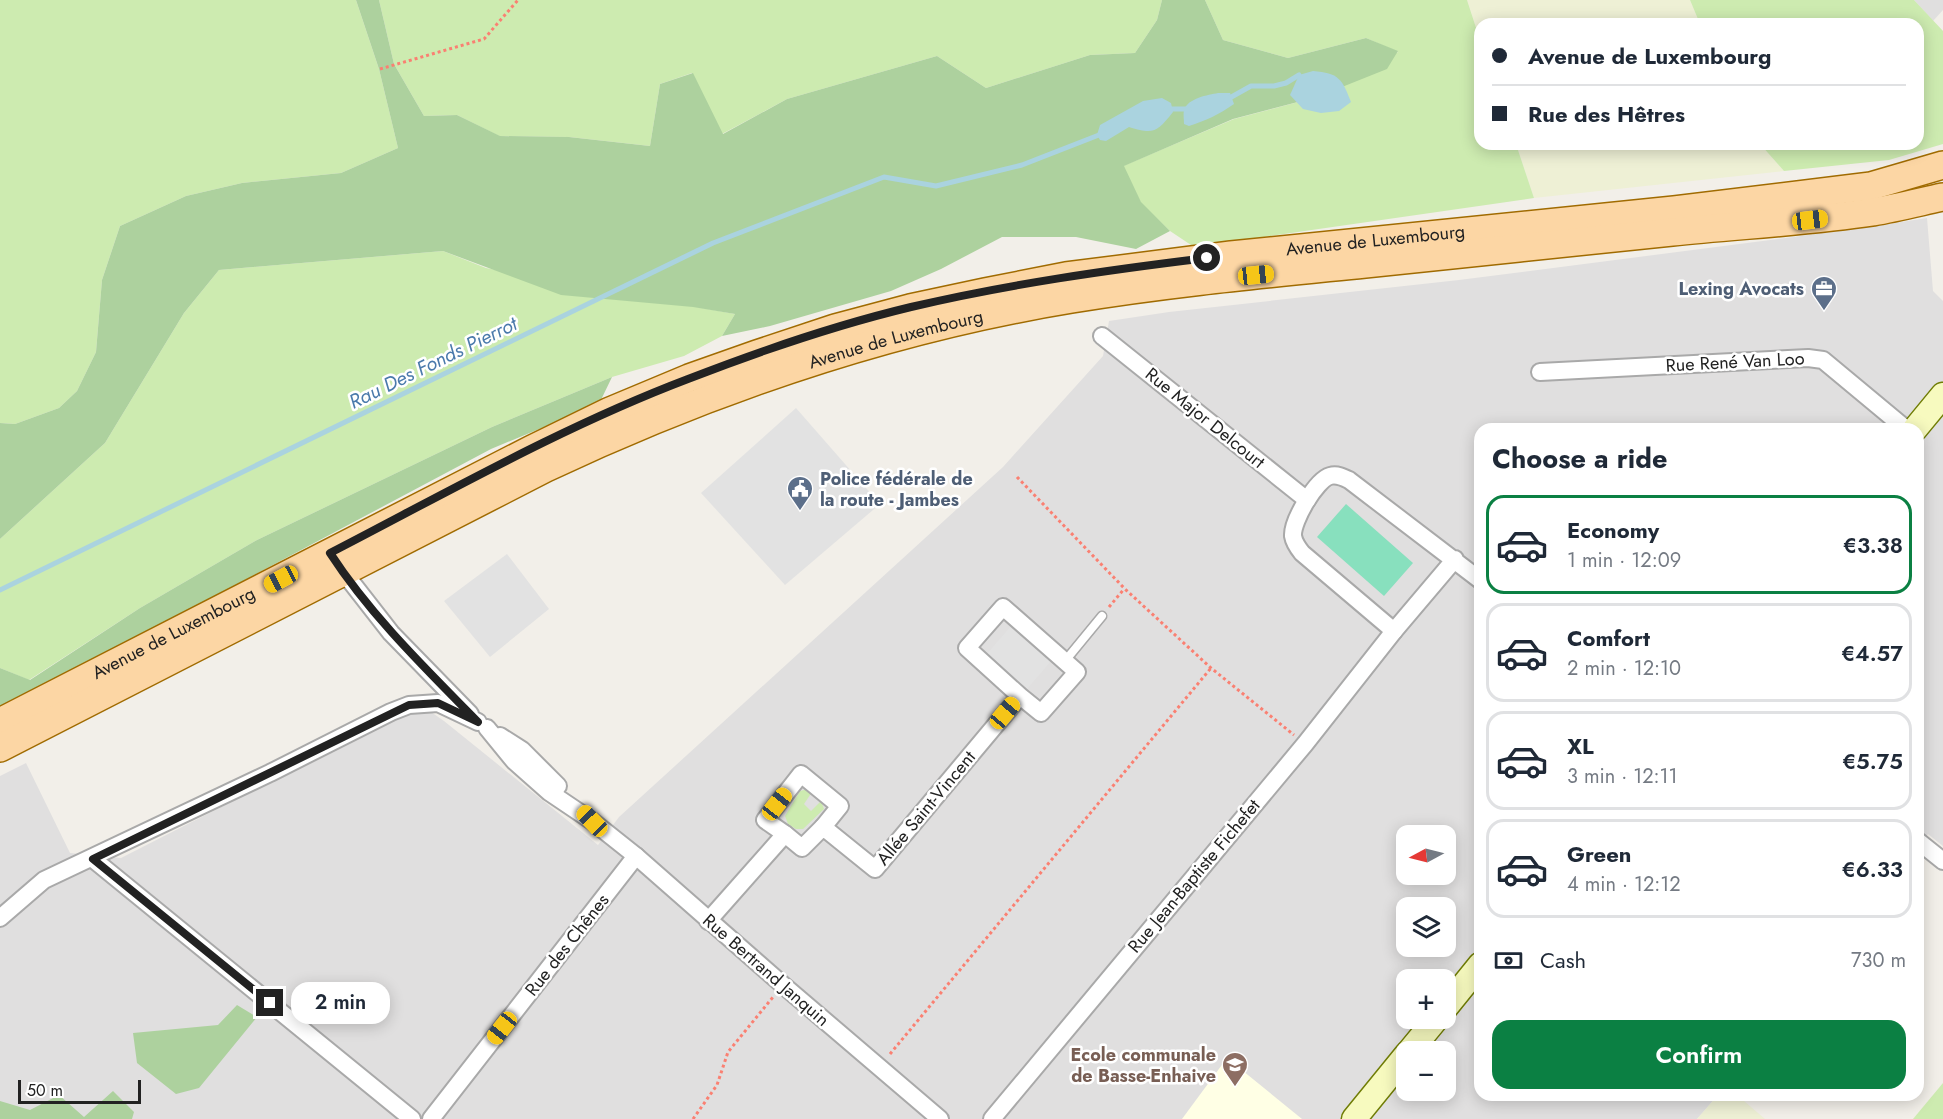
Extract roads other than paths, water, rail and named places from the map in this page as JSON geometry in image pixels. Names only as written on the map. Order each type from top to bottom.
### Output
[{"type":"main road","name":"Avenue de Luxembourg","points":[[0,748],[336,563],[521,454],[610,411],[689,378],[835,328],[910,308],[1066,276],[1231,255],[1674,210],[1871,186],[1943,165]]},
{"type":"main road","name":"Avenue de Luxembourg","points":[[0,722],[336,563],[621,432],[767,376],[880,340],[994,313],[1074,299],[1233,278],[1666,232],[1810,220],[1873,212],[1943,197]]},
{"type":"main road","points":[[1920,423],[1943,395]]},
{"type":"main road","points":[[1456,995],[1474,972]]},
{"type":"main road","points":[[1418,1041],[1428,1029]]},
{"type":"main road","points":[[1354,1119],[1396,1068]]},
{"type":"street","name":"Rue Major Delcourt","points":[[1102,336],[1307,500]]},
{"type":"street","name":"Rue René Van Loo","points":[[1540,372],[1808,357],[1823,360],[1899,423]]},
{"type":"street","points":[[1394,631],[1302,553],[1297,546],[1293,536],[1296,518],[1307,500],[1326,478],[1343,477],[1474,575]]},
{"type":"street","name":"Rue Jean-Baptiste Fichefet","points":[[992,1119],[1305,744],[1394,631],[1455,559]]},
{"type":"street","name":"Rue Bertrand Janquin","points":[[336,563],[392,633],[483,725],[522,750],[592,821],[636,856],[708,921],[940,1119]]},
{"type":"street","points":[[1003,607],[1077,672],[1041,713],[1020,696],[967,648],[1003,607]]},
{"type":"street","name":"Allée Saint-Vincent","points":[[823,827],[875,869],[1020,696]]},
{"type":"street","points":[[0,918],[44,880],[93,859],[409,705],[438,703],[483,725]]},
{"type":"street","points":[[801,774],[840,806],[802,848],[785,834],[765,819],[801,774]]},
{"type":"street","points":[[708,921],[785,834]]},
{"type":"street","points":[[1924,846],[1943,861]]},
{"type":"street","name":"Rue des Chênes","points":[[431,1119],[636,856]]},
{"type":"street","points":[[93,859],[412,1119]]},
{"type":"lane","points":[[1065,661],[1102,615]]},
{"type":"water","points":[[1313,71],[1329,73],[1338,79],[1351,102],[1339,111],[1321,113],[1303,109],[1290,95],[1299,75]]},
{"type":"water","points":[[1218,93],[1230,93],[1234,104],[1201,122],[1189,126],[1184,124],[1186,106],[1199,98]]},
{"type":"water","points":[[1162,98],[1171,103],[1173,112],[1159,128],[1144,131],[1129,127],[1106,141],[1100,140],[1097,135],[1100,125],[1143,101]]},
{"type":"waterway","points":[[1226,100],[1251,86],[1274,86],[1286,83],[1299,75]]},
{"type":"waterway","points":[[1166,109],[1189,109]]},
{"type":"waterway","name":"Rau Des Fonds Pierrot","points":[[0,590],[713,243],[884,177],[936,186],[1022,165],[1104,133]]},
{"type":"place","name":"Lexing Avocats","points":[[1824,312]]},
{"type":"place","name":"Police fédérale de la route - Jambes","points":[[800,512]]},
{"type":"place","name":"Ecole communale de Basse-Enhaive","points":[[1235,1088]]}]
